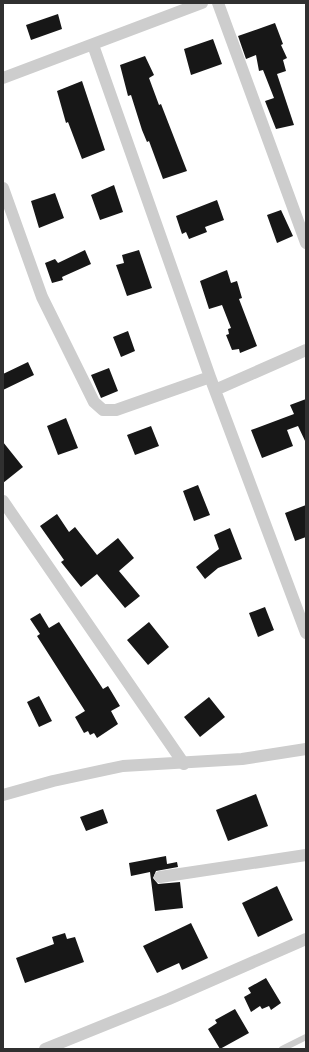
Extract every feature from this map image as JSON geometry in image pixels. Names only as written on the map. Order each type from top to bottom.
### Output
[{"type":"street","points":[[3,78],[93,46],[202,3]]},
{"type":"street","points":[[218,3],[306,243]]},
{"type":"street","points":[[93,46],[210,377],[306,633]]},
{"type":"street","points":[[3,188],[42,297],[94,402],[103,410],[116,410],[210,377]]},
{"type":"street","points":[[215,390],[306,350]]},
{"type":"street","points":[[3,501],[184,764]]},
{"type":"street","points":[[3,795],[53,781],[123,766],[184,764],[242,759],[306,749]]},
{"type":"street","points":[[160,877],[306,855]]},
{"type":"street","points":[[45,1049],[169,1000],[306,939]]},
{"type":"lane","points":[[282,1049],[306,1037]]},
{"type":"lane","points":[[297,1042],[299,1049]]},
{"type":"building","points":[[58,14],[62,29],[31,40],[26,25]]},
{"type":"building","points":[[275,23],[283,44],[281,45],[287,58],[283,60],[286,71],[277,74],[294,125],[276,129],[265,101],[274,98],[263,70],[259,71],[256,55],[246,59],[238,36]]},
{"type":"building","points":[[213,39],[222,64],[191,75],[184,49]]},
{"type":"building","points":[[145,56],[154,75],[149,78],[159,105],[161,104],[187,171],[163,179],[149,141],[147,142],[142,130],[131,95],[128,96],[120,65]]},
{"type":"building","points":[[82,81],[105,150],[82,159],[68,122],[66,123],[57,91]]},
{"type":"building","points":[[114,185],[123,212],[100,220],[91,195]]},
{"type":"building","points":[[55,193],[64,218],[39,228],[31,201]]},
{"type":"building","points":[[217,200],[224,220],[205,227],[207,232],[189,239],[186,232],[182,234],[176,216]]},
{"type":"building","points":[[281,210],[293,236],[277,243],[267,215]]},
{"type":"building","points":[[85,250],[91,264],[62,277],[63,280],[52,283],[45,263],[55,259],[58,263]]},
{"type":"building","points":[[139,250],[152,288],[127,296],[116,265],[124,263],[122,255]]},
{"type":"building","points":[[227,270],[231,283],[237,281],[242,298],[239,299],[257,346],[240,353],[239,349],[232,350],[226,335],[229,334],[228,329],[231,328],[222,305],[209,309],[200,281]]},
{"type":"building","points":[[128,331],[135,351],[121,357],[113,337]]},
{"type":"building","points":[[28,362],[34,375],[3,390],[3,374]]},
{"type":"building","points":[[109,368],[118,391],[101,398],[91,375]]},
{"type":"building","points":[[306,399],[306,443],[298,426],[287,430],[293,446],[262,458],[251,430],[294,414],[290,405]]},
{"type":"building","points":[[66,418],[78,448],[58,455],[47,426]]},
{"type":"building","points":[[151,426],[159,446],[135,455],[127,435]]},
{"type":"building","points":[[3,442],[23,467],[3,483]]},
{"type":"building","points":[[198,485],[210,515],[194,521],[183,491]]},
{"type":"building","points":[[306,505],[306,537],[295,541],[285,513]]},
{"type":"building","points":[[57,514],[69,532],[75,527],[97,555],[118,538],[134,558],[119,571],[140,596],[125,608],[97,574],[81,587],[61,562],[64,560],[40,526]]},
{"type":"building","points":[[230,528],[242,559],[218,568],[205,579],[196,567],[219,549],[214,535]]},
{"type":"building","points":[[265,607],[274,630],[258,637],[249,613]]},
{"type":"building","points":[[40,613],[49,628],[59,622],[103,689],[108,686],[120,706],[111,711],[118,724],[97,738],[94,733],[90,735],[88,731],[84,733],[75,717],[85,711],[37,636],[40,634],[30,619]]},
{"type":"building","points":[[149,622],[169,647],[148,665],[127,640]]},
{"type":"building","points":[[39,696],[52,721],[39,727],[27,702]]},
{"type":"building","points":[[209,697],[225,717],[200,737],[184,717]]},
{"type":"building","points":[[256,794],[268,826],[228,841],[216,810]]},
{"type":"building","points":[[103,809],[108,823],[86,831],[80,817]]},
{"type":"building","points":[[166,856],[167,864],[177,862],[178,867],[156,871],[153,878],[158,884],[180,882],[183,908],[155,911],[150,872],[131,876],[129,863]]},
{"type":"building","points":[[277,886],[293,920],[258,937],[242,903]]},
{"type":"building","points":[[191,923],[208,958],[182,970],[179,963],[157,973],[143,946]]},
{"type":"building","points":[[65,933],[67,939],[75,937],[84,962],[25,983],[16,958],[54,944],[52,937]]},
{"type":"building","points":[[266,978],[281,1003],[271,1010],[269,1006],[262,1009],[260,1006],[251,1012],[244,997],[251,993],[248,988]]},
{"type":"building","points":[[235,1009],[249,1033],[220,1049],[208,1029],[217,1023],[215,1020]]}]
